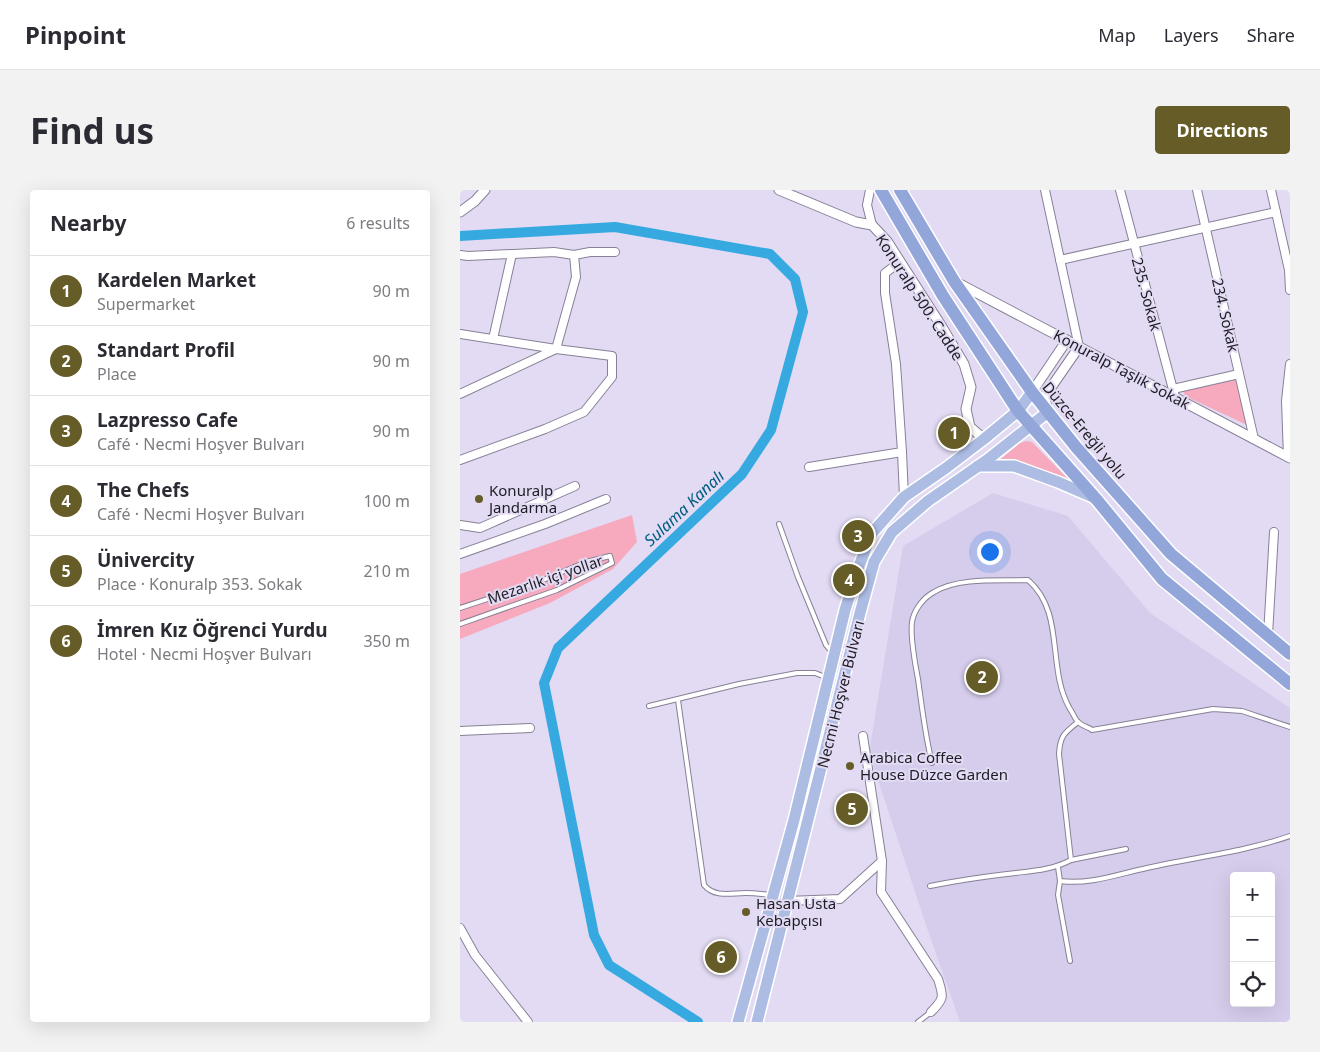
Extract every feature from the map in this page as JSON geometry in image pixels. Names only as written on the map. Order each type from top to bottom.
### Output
[{"type":"highway","points":[[870,190],[898,222]]},
{"type":"highway","points":[[881,190],[942,296],[1018,411],[1095,498],[1162,578],[1290,684]]},
{"type":"highway","name":"Düzce-Ereğli yolu","points":[[900,190],[954,281],[1032,392],[1076,447],[1170,554],[1290,654]]},
{"type":"main road","name":"Necmi Hoşver Bulvarı","points":[[738,1022],[830,679],[845,610],[872,533],[904,497],[984,439],[1018,411],[1032,392]]},
{"type":"main road","name":"Necmi Hoşver Bulvarı","points":[[757,1022],[874,562],[892,532],[928,501],[978,466],[1048,412]]},
{"type":"main road","points":[[978,466],[1014,466],[1095,498]]},
{"type":"street","points":[[460,212],[475,201],[485,190]]},
{"type":"street","name":"Konuralp 500. Cadde","points":[[778,190],[856,222],[872,225],[887,241],[964,364],[971,387],[966,409],[970,427],[984,439]]},
{"type":"street","points":[[870,190],[867,206],[872,225]]},
{"type":"street","points":[[1045,190],[1079,346],[1045,396],[1048,412]]},
{"type":"street","name":"235. Sokak","points":[[1120,190],[1174,393]]},
{"type":"street","name":"234. Sokak","points":[[1197,190],[1254,439]]},
{"type":"street","points":[[1271,190],[1289,270],[1290,290]]},
{"type":"street","points":[[1060,260],[1276,212]]},
{"type":"street","points":[[460,255],[615,252]]},
{"type":"street","points":[[493,339],[512,254]]},
{"type":"street","points":[[460,394],[556,349],[576,277],[574,254]]},
{"type":"street","points":[[900,262],[885,272],[885,293],[896,364],[904,497]]},
{"type":"street","name":"Konuralp Taşlık Sokak","points":[[954,281],[1174,393],[1289,457]]},
{"type":"street","points":[[460,334],[612,356],[612,377],[584,412],[545,429],[460,460]]},
{"type":"street","points":[[1032,392],[1067,340]]},
{"type":"street","points":[[1289,457],[1286,401],[1290,364]]},
{"type":"street","points":[[1174,393],[1239,374]]},
{"type":"street","points":[[809,467],[902,452]]},
{"type":"street","points":[[460,525],[480,528],[575,486]]},
{"type":"street","points":[[460,554],[545,524],[606,499]]},
{"type":"street","points":[[1268,635],[1274,532]]},
{"type":"street","points":[[460,731],[530,728]]},
{"type":"street","points":[[863,736],[882,861],[881,892],[938,979],[943,994],[941,1002],[931,1012]]},
{"type":"street","points":[[787,901],[840,899],[882,861]]},
{"type":"street","points":[[460,928],[475,956],[528,1022]]},
{"type":"lane","points":[[779,524],[826,645],[835,656]]},
{"type":"lane","name":"Mezarlık içi yollar","points":[[460,608],[536,583],[586,562],[610,556],[612,562],[556,590],[460,624]]},
{"type":"lane","points":[[932,763],[914,658],[912,621],[920,602],[934,591],[953,584],[988,580],[1028,580],[1044,598],[1052,625],[1059,681],[1066,701],[1078,722],[1092,730],[1213,709],[1242,711],[1290,726]]},
{"type":"lane","points":[[649,706],[797,672],[815,673],[830,679]]},
{"type":"lane","points":[[678,700],[704,885],[708,891],[719,894],[749,893],[773,896]]},
{"type":"lane","points":[[1070,860],[1059,754],[1060,740],[1078,722]]},
{"type":"lane","points":[[1060,881],[1078,882],[1099,879],[1268,844],[1290,836]]},
{"type":"lane","points":[[930,886],[966,879],[1058,867],[1070,860],[1126,849]]},
{"type":"lane","points":[[1058,867],[1060,881],[1058,894],[1070,960]]},
{"type":"lane","points":[[918,1022],[931,1012]]},
{"type":"shaded area","points":[[1235,378],[1247,425],[1185,396],[1183,390]]},
{"type":"shaded area","points":[[1032,442],[1070,481],[997,462],[1020,443]]},
{"type":"shaded area","points":[[993,493],[1068,516],[1150,613],[1290,708],[1290,1022],[960,1022],[869,753],[903,546]]},
{"type":"shaded area","points":[[632,515],[637,542],[613,569],[550,603],[460,639],[460,574]]},
{"type":"waterway","name":"Sulama Kanalı","points":[[460,236],[615,227],[770,254],[795,279],[803,312],[771,430],[742,474],[558,648],[544,683],[594,935],[609,965],[698,1022]]},
{"type":"place","name":"Kardelen Market","points":[[954,433]]},
{"type":"place","name":"Konuralp Jandarma","points":[[479,499]]},
{"type":"place","name":"Lazpresso Cafe","points":[[858,536]]},
{"type":"place","name":"The Chefs","points":[[849,580]]},
{"type":"place","name":"Standart Profil","points":[[982,677]]},
{"type":"place","name":"Arabica Coffee House Düzce Garden","points":[[850,766]]},
{"type":"place","name":"Ünivercity","points":[[852,809]]},
{"type":"place","name":"Hasan Usta Kebapçısı","points":[[746,912]]},
{"type":"place","name":"İmren Kız Öğrenci Yurdu","points":[[721,957]]}]
